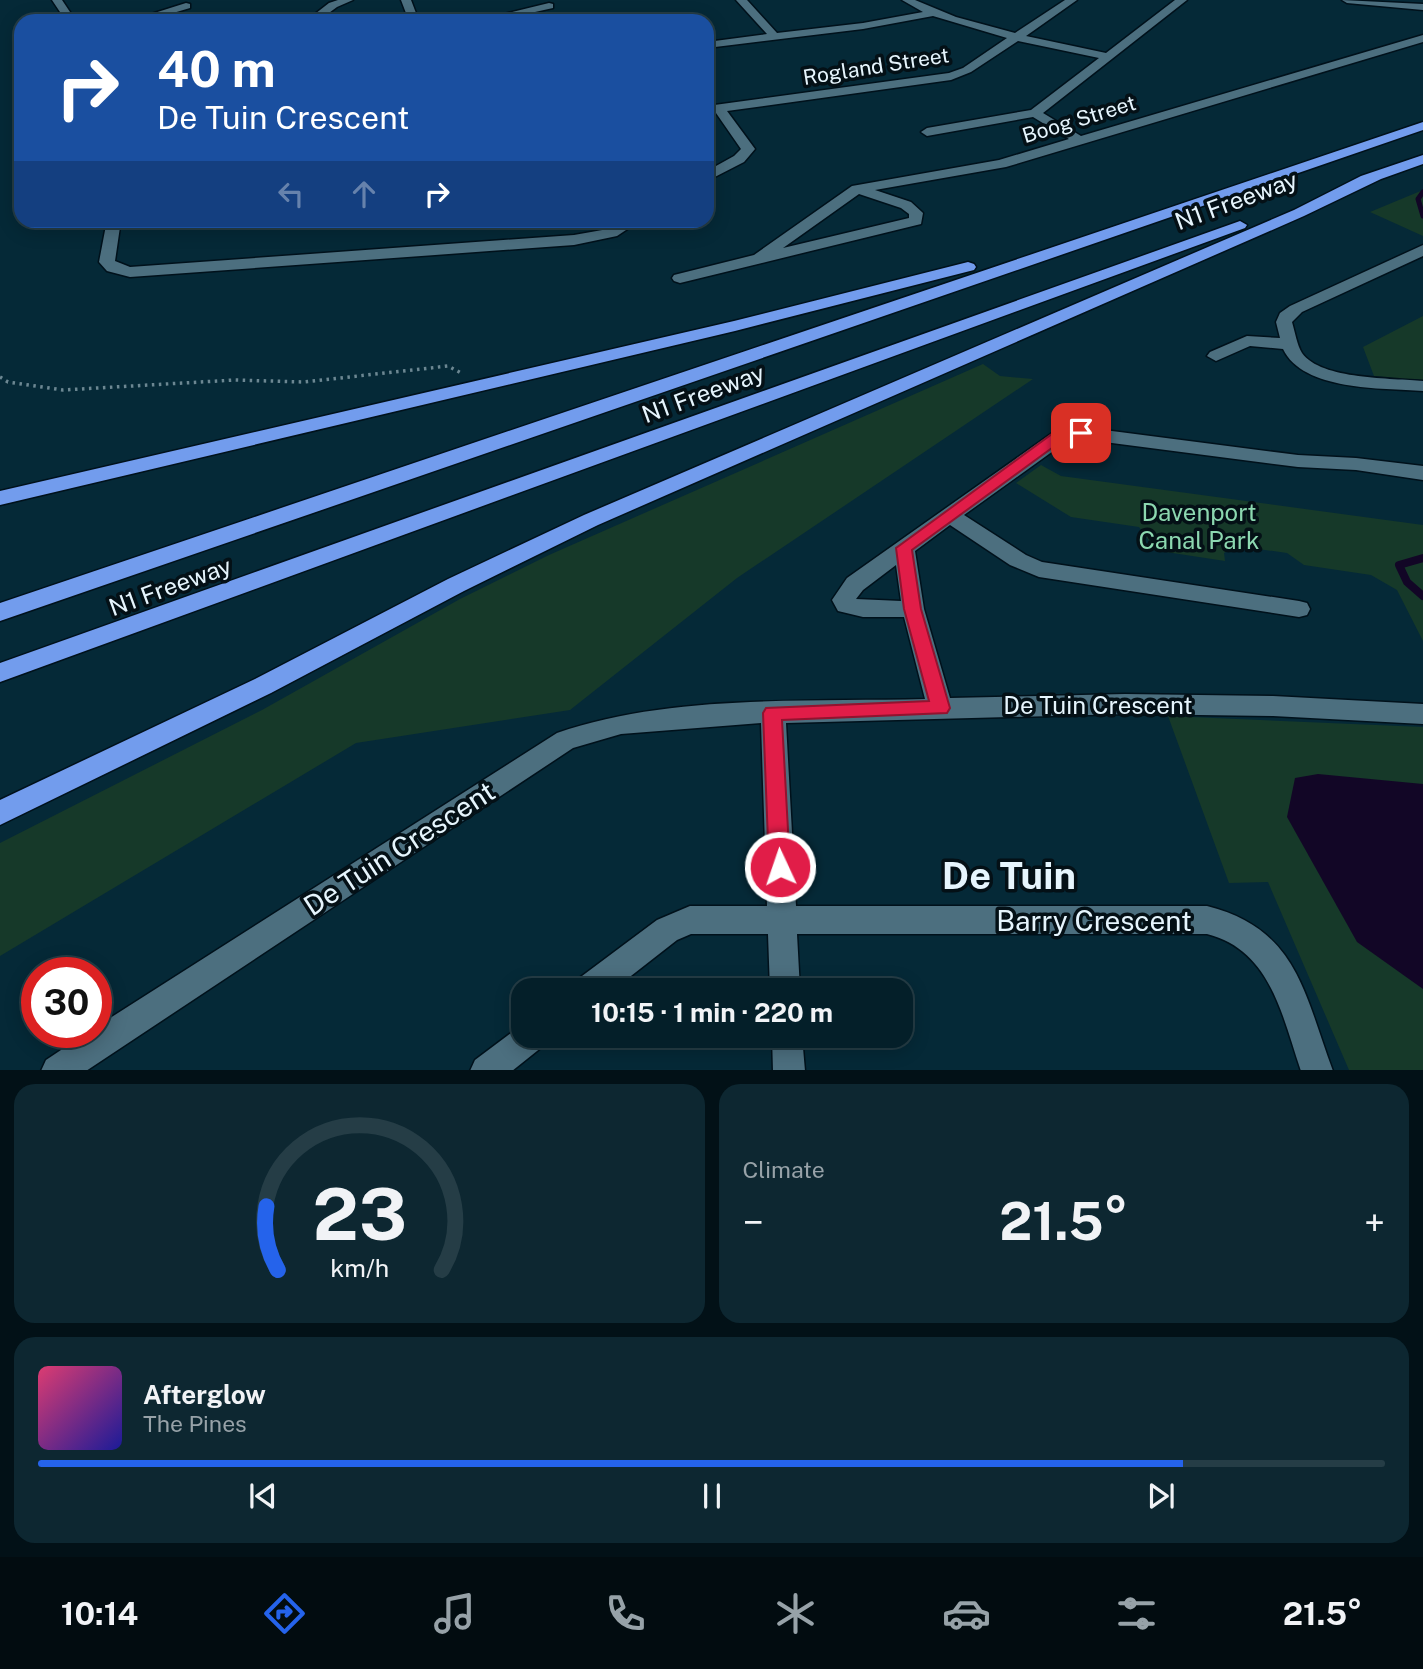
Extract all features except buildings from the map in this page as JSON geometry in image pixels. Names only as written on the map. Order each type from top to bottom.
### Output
[{"type":"highway","name":"N1 Freeway","points":[[0,612],[1423,126]]},
{"type":"highway","name":"N1 Freeway","points":[[0,673],[1423,159]]},
{"type":"highway","points":[[0,813],[263,686],[456,585],[591,520],[1177,266],[1380,174]]},
{"type":"highway","points":[[0,496],[921,280],[1277,176]]},
{"type":"street","points":[[321,14],[333,5],[348,0]]},
{"type":"street","points":[[741,0],[775,37]]},
{"type":"street","points":[[907,0],[932,13],[1107,57]]},
{"type":"street","name":"Rogland Street","points":[[714,109],[950,76],[967,70],[1072,0]]},
{"type":"street","points":[[927,132],[1035,113],[1182,0]]},
{"type":"street","points":[[1347,0],[1423,7]]},
{"type":"street","points":[[158,14],[186,6]]},
{"type":"street","points":[[512,14],[549,6]]},
{"type":"street","points":[[714,44],[863,26],[932,13]]},
{"type":"street","name":"Boog Street","points":[[760,258],[858,189],[987,168],[1423,38]]},
{"type":"street","points":[[714,110],[748,149],[739,159],[714,173]]},
{"type":"street","points":[[1035,113],[1079,140]]},
{"type":"street","points":[[680,278],[916,221],[916,213],[906,205],[858,189]]},
{"type":"street","points":[[113,228],[107,262],[113,268],[130,272],[574,240],[612,233],[620,228]]},
{"type":"street","points":[[1423,250],[1290,312],[1284,322],[1298,360],[1325,374],[1423,386]]},
{"type":"street","points":[[1216,356],[1252,341],[1291,344]]},
{"type":"street","points":[[913,609],[863,609],[846,605],[843,600],[849,589],[904,548],[1058,437],[1068,433],[1423,473]]},
{"type":"street","points":[[951,516],[1018,560],[1040,569],[1299,609]]},
{"type":"street","points":[[904,548],[913,609],[940,708]]},
{"type":"street","name":"De Tuin Crescent","points":[[57,1070],[566,740],[621,724],[773,713],[1199,704],[1423,714]]},
{"type":"street","points":[[773,713],[784,978]]},
{"type":"street","name":"Barry Crescent","points":[[605,978],[681,922],[699,919],[1193,920],[1222,923],[1252,939],[1275,962],[1283,976],[1317,1070]]},
{"type":"street","points":[[486,1070],[515,1048]]},
{"type":"street","points":[[788,1048],[789,1070]]},
{"type":"path","points":[[0,377],[8,382],[63,390],[235,380],[304,382],[448,366],[482,385]]},
{"type":"green space","points":[[1423,190],[1423,236],[1370,212]]},
{"type":"green space","points":[[1423,316],[1423,381],[1374,376],[1363,347]]},
{"type":"green space","points":[[983,364],[1000,376],[1033,379],[737,578],[570,710],[356,743],[0,956],[0,843],[262,710],[460,599],[549,555]]},
{"type":"green space","name":"Davenport Canal Park","points":[[1041,465],[1061,476],[1423,525],[1423,641],[1397,590],[1371,575],[1304,565],[1287,553],[1237,546],[1224,553],[1225,561],[1153,550],[1139,527],[1071,517],[1016,483]]},
{"type":"green space","points":[[1168,716],[1423,727],[1423,1070],[1349,1070],[1268,882],[1229,883]]},
{"type":"shaded area","points":[[1318,774],[1423,784],[1423,989],[1357,942],[1287,817],[1295,778]]},
{"type":"waterway","points":[[1423,192],[1418,199],[1423,216]]},
{"type":"waterway","points":[[1423,558],[1399,565],[1407,582],[1423,596]]},
{"type":"district","name":"De Tuin","points":[[1009,875]]},
{"type":"route","points":[[780,867],[773,713],[940,708],[906,579],[904,548],[1058,437],[1068,433],[1081,433]]}]
